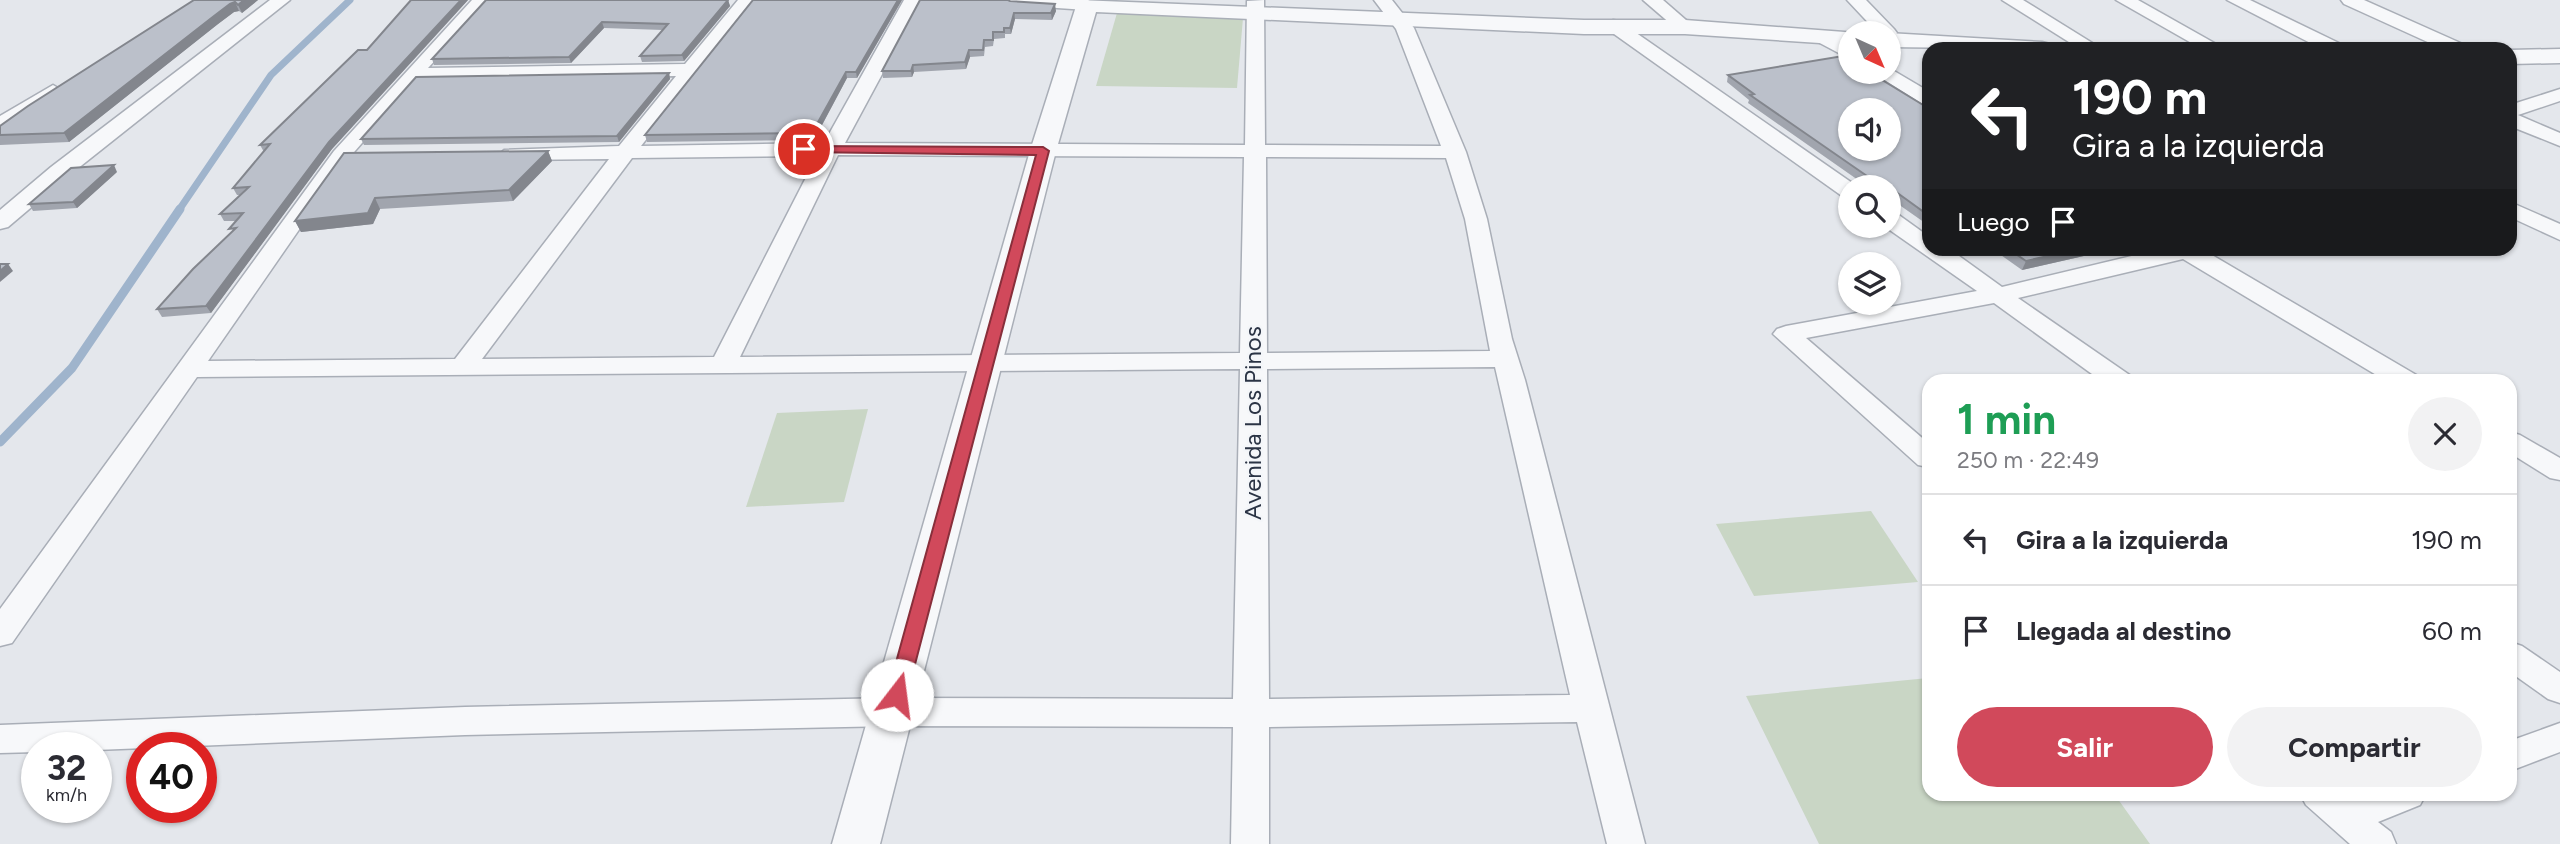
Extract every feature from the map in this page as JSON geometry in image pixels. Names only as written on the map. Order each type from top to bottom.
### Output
[{"type":"street","points":[[0,222],[59,172],[281,0]]},
{"type":"street","points":[[0,634],[341,155],[482,0]]},
{"type":"street","points":[[464,365],[624,153],[747,0]]},
{"type":"street","points":[[723,365],[831,149],[913,0]]},
{"type":"street","points":[[1011,0],[1390,8],[1584,27],[1685,27],[1838,38]]},
{"type":"street","points":[[1227,0],[1256,6]]},
{"type":"street","points":[[1652,0],[1685,27]]},
{"type":"street","points":[[1856,0],[1875,21]]},
{"type":"street","points":[[2011,0],[2081,42]]},
{"type":"street","points":[[2125,0],[2203,42]]},
{"type":"street","points":[[2236,0],[2322,42]]},
{"type":"street","points":[[2350,0],[2443,42]]},
{"type":"street","points":[[856,844],[1043,151],[1088,2]]},
{"type":"street","name":"Avenida Los Pinos","points":[[1250,844],[1256,6]]},
{"type":"street","points":[[1390,8],[1405,28],[1455,152],[1476,219],[1505,359],[1626,844]]},
{"type":"street","points":[[1614,25],[1838,183]]},
{"type":"street","points":[[1822,37],[1838,46]]},
{"type":"street","points":[[1901,38],[1953,42]]},
{"type":"street","points":[[2517,57],[2554,58]]},
{"type":"street","points":[[412,74],[690,70]]},
{"type":"street","points":[[0,125],[69,81]]},
{"type":"street","points":[[1901,83],[1922,95]]},
{"type":"street","points":[[2517,109],[2560,95]]},
{"type":"street","points":[[2517,122],[2560,140]]},
{"type":"street","points":[[488,154],[831,149],[1455,152]]},
{"type":"street","points":[[341,155],[367,155]]},
{"type":"street","points":[[2517,212],[2560,233]]},
{"type":"street","points":[[1901,227],[1922,241]]},
{"type":"street","points":[[1943,256],[2110,374]]},
{"type":"street","points":[[1922,453],[1786,334],[1998,295],[2158,256]]},
{"type":"street","points":[[2193,256],[2394,374]]},
{"type":"street","points":[[188,369],[1505,359]]},
{"type":"street","points":[[2517,444],[2552,458]]},
{"type":"street","points":[[2517,660],[2560,690]]},
{"type":"street","points":[[0,739],[465,721],[892,712],[1250,713],[1591,708]]},
{"type":"street","points":[[2517,753],[2560,737]]},
{"type":"street","points":[[2332,806],[2363,801]]},
{"type":"street","points":[[2332,806],[2377,844]]},
{"type":"green space","points":[[1117,13],[1243,18],[1237,88],[1096,86]]},
{"type":"green space","points":[[868,409],[844,502],[746,507],[777,413]]},
{"type":"green space","points":[[1871,511],[1918,582],[1754,596],[1716,524]]},
{"type":"green space","points":[[1922,679],[1922,801],[2119,801],[2150,844],[1819,844],[1746,696]]},
{"type":"building","points":[[194,0],[244,0],[238,5],[235,2],[230,4],[64,133],[0,135],[0,126],[28,106]]},
{"type":"building","points":[[411,0],[461,0],[329,142],[206,306],[157,309],[193,269],[236,228],[229,229],[243,213],[220,214],[249,187],[233,188],[270,144],[260,145],[358,50],[367,50]]},
{"type":"building","points":[[486,0],[728,0],[682,55],[640,56],[668,24],[602,22],[569,57],[432,59]]},
{"type":"building","points":[[753,0],[898,0],[856,72],[846,72],[812,133],[645,135]]},
{"type":"building","points":[[920,0],[1008,0],[1055,4],[1051,13],[1014,13],[1010,28],[1004,28],[1004,32],[993,32],[993,40],[984,40],[983,50],[969,50],[965,62],[913,65],[911,71],[882,71]]},
{"type":"building","points":[[1838,57],[1838,84],[1889,84],[1922,104],[1922,211],[1901,196],[1901,175],[1866,175],[1845,161],[1901,161],[1901,98],[1838,98],[1838,156],[1750,95],[1754,94],[1728,75]]},
{"type":"building","points":[[669,73],[617,136],[361,139],[416,77]]},
{"type":"building","points":[[548,151],[509,190],[375,198],[368,213],[295,221],[344,153]]},
{"type":"building","points":[[114,165],[73,202],[29,204],[71,168]]},
{"type":"building","points":[[2019,256],[2048,256],[2026,261]]},
{"type":"waterway","points":[[179,210],[271,75],[350,0]]},
{"type":"waterway","points":[[0,442],[72,368],[180,209]]},
{"type":"route","points":[[804,149],[1043,151],[897,695]]}]
